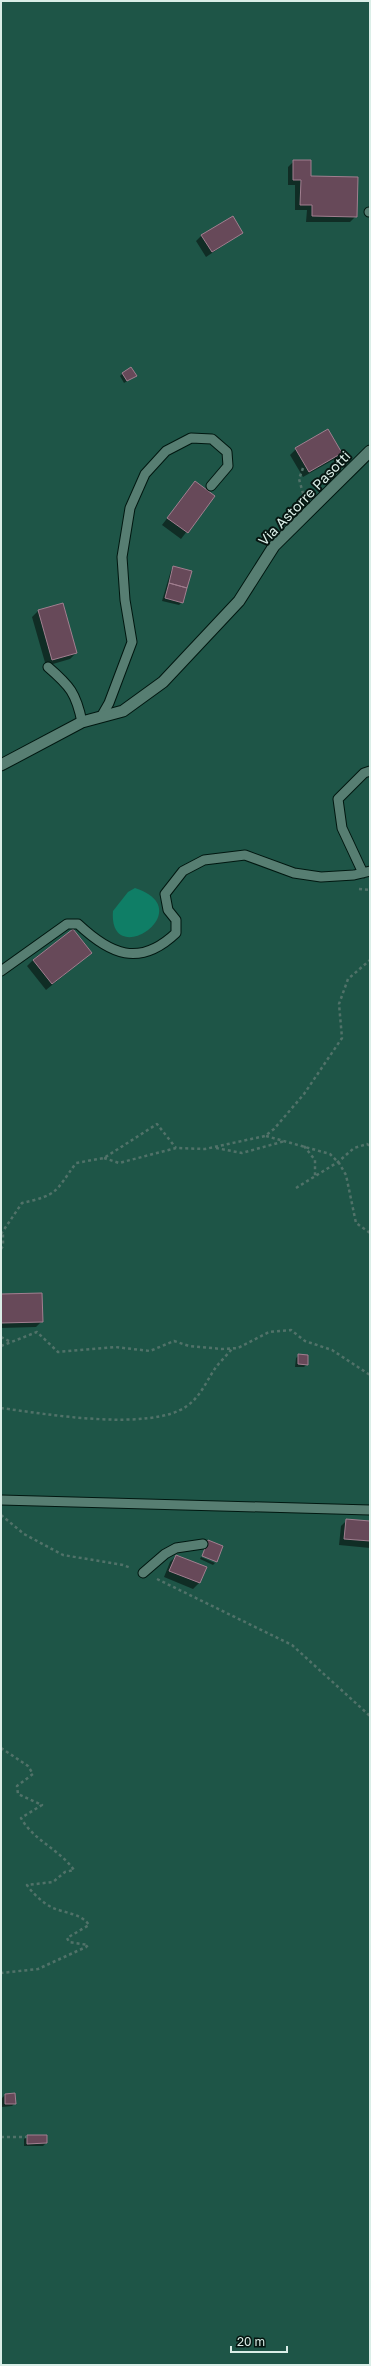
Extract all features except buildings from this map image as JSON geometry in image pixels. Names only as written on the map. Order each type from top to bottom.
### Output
[{"type":"street","name":"Via Astorre Pasotti","points":[[1,765],[82,722],[123,711],[163,682],[240,601],[274,546],[370,451]]},
{"type":"lane","points":[[101,717],[109,703],[132,642],[125,600],[122,557],[130,508],[145,474],[166,451],[178,444],[191,438],[212,439],[227,452],[228,466],[211,486]]},
{"type":"lane","points":[[48,667],[69,685],[79,707],[82,722]]},
{"type":"lane","points":[[1,971],[67,924],[78,924],[106,947],[124,954],[148,950],[167,941],[176,933],[176,920],[168,910],[165,894],[183,871],[204,860],[245,855],[294,873],[322,877],[367,872],[342,828],[338,799],[364,773],[370,771]]},
{"type":"lane","points":[[1,1500],[370,1510]]},
{"type":"lane","points":[[143,1573],[165,1554],[176,1548],[203,1544]]},
{"type":"path","points":[[303,468],[299,479],[305,500],[304,515]]},
{"type":"path","points":[[265,1136],[274,1129],[304,1094],[342,1038],[339,1004],[348,979],[370,960]]},
{"type":"path","points":[[1,1249],[3,1246],[2,1234],[22,1203],[46,1198],[54,1194],[76,1163],[104,1158],[157,1124],[176,1148]]},
{"type":"path","points":[[104,1158],[119,1163],[176,1148],[214,1147],[265,1136],[304,1146],[330,1154],[338,1162],[346,1175],[353,1198],[356,1223],[370,1233]]},
{"type":"path","points":[[214,1147],[242,1153],[286,1141]]},
{"type":"path","points":[[296,1188],[338,1162],[354,1148],[367,1144],[370,1146]]},
{"type":"path","points":[[304,1146],[315,1160],[315,1176]]},
{"type":"path","points":[[1,1346],[37,1332],[58,1352],[115,1347],[150,1351],[174,1341],[189,1346],[232,1349],[238,1348],[269,1332],[290,1330],[305,1341],[332,1350],[370,1375]]},
{"type":"path","points":[[1,1337],[11,1342]]},
{"type":"path","points":[[1,1408],[88,1420],[160,1417],[187,1406],[208,1384],[217,1367],[232,1349]]},
{"type":"path","points":[[1,1515],[24,1534],[63,1555],[123,1564],[292,1645],[370,1716]]},
{"type":"path","points":[[1,1748],[28,1766],[33,1774],[17,1786],[18,1794],[42,1805],[20,1818],[26,1827],[48,1847],[65,1857],[74,1870],[65,1872],[53,1882],[27,1885],[33,1893],[52,1907],[86,1920],[89,1925],[67,1938],[69,1942],[88,1945],[86,1947],[38,1969],[1,1973]]},
{"type":"path","points":[[1,2137],[27,2137]]},
{"type":"shaded area","points":[[1,1],[370,1],[370,2365],[1,2365]]},
{"type":"shaded area","points":[[135,888],[153,898],[159,909],[156,921],[147,931],[135,936],[124,936],[115,928],[113,911],[128,892]]}]
